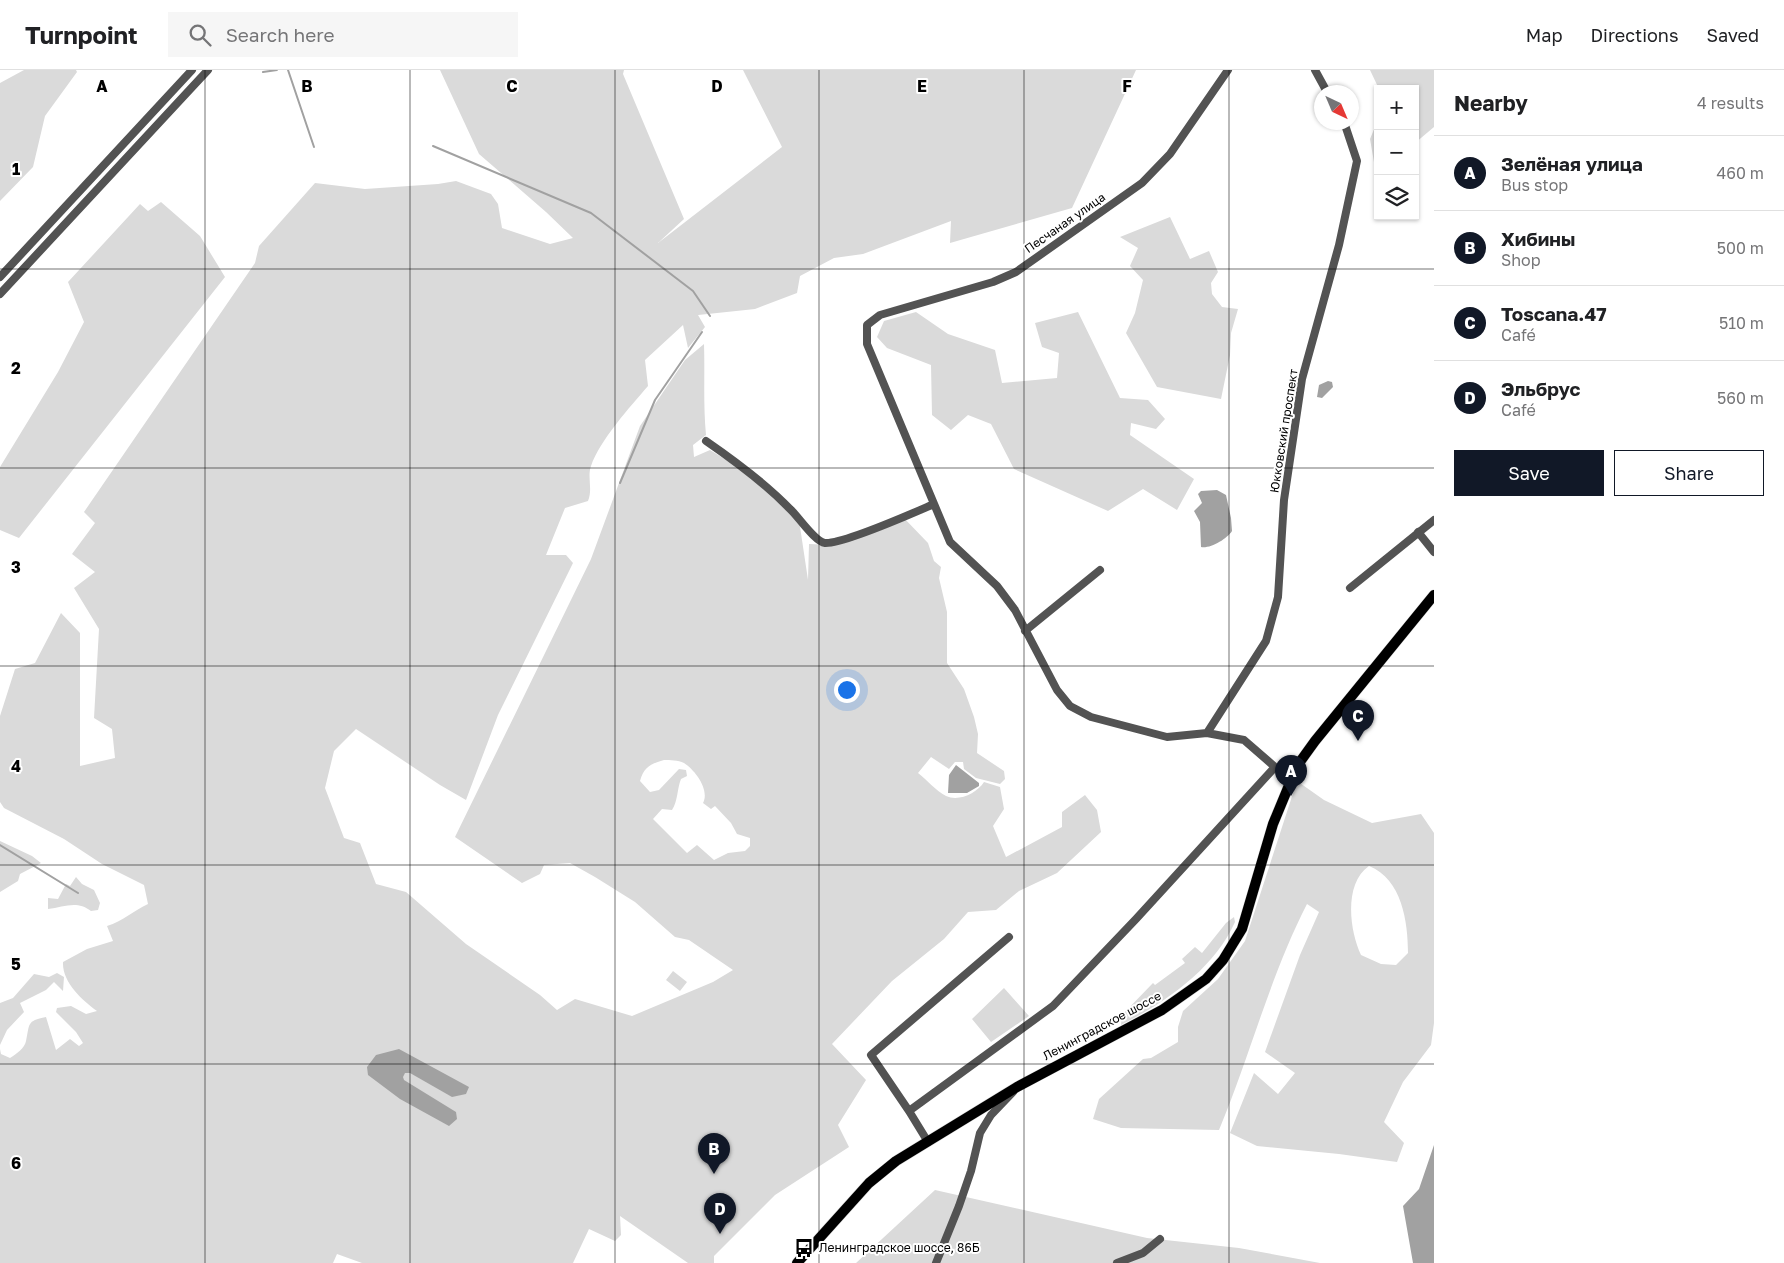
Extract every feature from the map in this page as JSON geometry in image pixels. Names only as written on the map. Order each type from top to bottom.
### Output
[{"type":"main road","name":"Ленинградское шоссе","points":[[797,1263],[869,1183],[896,1162],[1017,1087],[1148,1018],[1210,975],[1236,942],[1242,930],[1273,824],[1292,777],[1315,741],[1434,595]]},
{"type":"street","points":[[0,277],[192,70]]},
{"type":"street","points":[[0,294],[208,70]]},
{"type":"street","name":"Песчаная улица","points":[[934,504],[867,344],[867,325],[880,315],[993,282],[1016,272],[1052,247],[1142,183],[1170,154],[1228,70]]},
{"type":"street","points":[[1315,70],[1323,85]]},
{"type":"street","name":"Юкковский проспект","points":[[1207,733],[1266,641],[1278,597],[1284,500],[1302,379],[1339,245],[1357,161],[1347,130]]},
{"type":"street","points":[[706,441],[760,482],[790,509],[818,540],[826,543],[858,534],[934,504],[950,542],[997,586],[1014,610],[1057,690],[1070,706],[1091,717],[1167,737],[1207,733],[1244,740],[1275,767],[1292,777]]},
{"type":"street","points":[[1350,588],[1434,520]]},
{"type":"street","points":[[1418,532],[1434,552]]},
{"type":"street","points":[[1025,631],[1100,570]]},
{"type":"street","points":[[909,1111],[1053,1006],[1136,919],[1219,826],[1275,767]]},
{"type":"street","points":[[928,1142],[871,1055],[1009,937]]},
{"type":"street","points":[[936,1263],[971,1171],[980,1133],[991,1115],[1017,1087]]},
{"type":"street","points":[[1117,1263],[1143,1253],[1160,1239]]},
{"type":"shaded area","points":[[24,70],[76,70],[77,72],[45,116],[33,167],[0,201],[0,83]]},
{"type":"shaded area","points":[[440,70],[624,70],[623,74],[684,219],[658,243],[782,147],[743,70],[1136,70],[1072,208],[950,243],[951,221],[863,254],[834,258],[800,276],[797,293],[755,309],[698,315],[705,327],[688,348],[683,325],[645,360],[648,386],[616,424],[595,456],[590,470],[588,501],[565,508],[546,555],[566,555],[573,563],[498,715],[466,800],[356,729],[334,751],[325,788],[344,838],[360,843],[376,884],[406,892],[466,944],[540,995],[557,1010],[575,999],[632,1016],[713,982],[733,970],[689,940],[675,937],[635,902],[570,863],[544,865],[540,874],[522,883],[455,837],[591,559],[640,426],[685,360],[704,344],[706,435],[693,445],[694,457],[710,450],[746,472],[799,520],[808,580],[809,544],[833,545],[902,516],[928,543],[934,561],[941,567],[939,578],[947,612],[947,663],[964,689],[974,717],[978,734],[977,753],[1004,771],[1005,779],[1000,784],[976,778],[964,769],[963,762],[955,762],[949,769],[931,757],[918,773],[939,791],[951,798],[962,797],[972,793],[984,782],[1000,787],[1004,809],[993,826],[1006,857],[1062,827],[1062,812],[1085,795],[1097,810],[1101,832],[1057,873],[1019,891],[996,910],[968,912],[944,939],[892,981],[832,1044],[866,1080],[838,1125],[849,1147],[775,1195],[714,1256],[714,1263],[688,1263],[620,1216],[621,1235],[615,1241],[589,1229],[573,1263],[362,1263],[337,1254],[333,1263],[0,1263],[0,1049],[1,1054],[10,1058],[24,1046],[30,1024],[35,1020],[46,1017],[56,1050],[70,1039],[79,1046],[83,1043],[76,1032],[56,1012],[57,1008],[71,1006],[86,1014],[97,1011],[79,996],[69,983],[63,962],[87,949],[113,941],[107,926],[148,904],[144,885],[102,864],[64,839],[4,808],[0,802],[0,716],[15,669],[35,663],[61,613],[80,633],[80,766],[115,758],[112,729],[94,718],[99,629],[74,588],[95,572],[72,554],[95,523],[84,512],[255,263],[259,246],[315,183],[365,189],[456,181],[491,194],[498,204],[502,228],[550,244],[573,238],[479,154]],"holes":[[[664,760],[682,762],[693,770],[705,792],[703,803],[711,809],[715,806],[731,823],[737,834],[750,838],[750,846],[745,851],[728,853],[714,860],[697,845],[687,853],[653,819],[662,809],[672,810],[681,779],[687,776],[686,770],[679,769],[659,790],[650,792],[640,781],[643,772],[651,765]]]},
{"type":"shaded area","points":[[1370,70],[1434,70],[1434,127],[1419,140],[1419,85],[1377,85]]},
{"type":"shaded area","points":[[1374,130],[1374,162],[1370,139]]},
{"type":"shaded area","points":[[161,202],[200,236],[225,277],[19,538],[0,530],[0,467],[58,372],[84,322],[68,282],[140,204],[148,211]]},
{"type":"shaded area","points":[[1170,217],[1190,259],[1209,251],[1218,272],[1211,283],[1212,294],[1222,307],[1238,309],[1231,333],[1230,355],[1221,399],[1157,387],[1126,333],[1135,313],[1143,280],[1130,266],[1138,248],[1120,237]]},
{"type":"shaded area","points":[[916,312],[948,334],[995,350],[1002,383],[1057,378],[1059,353],[1042,347],[1035,323],[1078,312],[1120,398],[1148,400],[1165,419],[1156,429],[1131,423],[1130,435],[1194,479],[1177,510],[1143,489],[1108,511],[1014,469],[991,424],[968,415],[951,430],[932,415],[931,365],[887,348],[877,337],[884,321]]},
{"type":"shaded area","points":[[1328,381],[1332,382],[1333,387],[1322,398],[1317,397],[1319,385]]},
{"type":"shaded area","points":[[1217,490],[1226,495],[1232,531],[1218,543],[1201,547],[1200,522],[1194,511],[1202,503],[1198,494],[1201,491]]},
{"type":"shaded area","points":[[956,765],[979,783],[979,786],[967,793],[948,793],[949,775]]},
{"type":"shaded area","points":[[1297,781],[1324,800],[1372,823],[1421,814],[1434,833],[1434,1023],[1431,1045],[1403,1082],[1384,1122],[1404,1143],[1397,1162],[1257,1146],[1230,1133],[1254,1073],[1278,1094],[1295,1073],[1265,1052],[1300,955],[1319,912],[1307,904],[1282,959],[1219,1130],[1121,1128],[1093,1119],[1099,1099],[1143,1059],[1151,1058],[1178,1042],[1178,1027],[1183,1011],[1218,979],[1245,941]],"holes":[[[1369,866],[1380,872],[1396,891],[1407,928],[1408,953],[1396,965],[1381,964],[1361,955],[1354,933],[1351,908],[1352,895],[1356,884],[1361,874]]]},
{"type":"shaded area","points":[[0,841],[32,856],[41,863],[20,874],[18,881],[0,892]]},
{"type":"shaded area","points":[[76,877],[82,884],[94,890],[100,903],[98,910],[91,911],[75,905],[48,909],[48,898],[58,899],[66,884],[70,886]]},
{"type":"shaded area","points":[[1234,917],[1235,922],[1226,939],[1202,969],[1171,995],[1121,1025],[1122,1015],[1153,983],[1155,985],[1185,963],[1182,959],[1195,947],[1202,953],[1226,923]]},
{"type":"shaded area","points":[[673,971],[687,982],[680,991],[666,980]]},
{"type":"shaded area","points":[[57,973],[64,977],[63,991],[54,982],[46,990],[20,1003],[24,1012],[7,1030],[0,1045],[0,1003],[13,998],[34,974],[49,977]]},
{"type":"shaded area","points":[[1004,988],[1029,1016],[991,1042],[972,1019]]},
{"type":"shaded area","points":[[399,1049],[469,1087],[466,1094],[452,1097],[410,1073],[405,1073],[404,1080],[456,1112],[457,1119],[449,1126],[400,1099],[368,1075],[367,1067],[376,1055]]},
{"type":"shaded area","points":[[1434,1145],[1434,1263],[1413,1263],[1403,1206],[1419,1189]]},
{"type":"shaded area","points":[[935,1190],[1147,1238],[1239,1248],[1320,1263],[856,1263]]},
{"type":"waterway","points":[[263,72],[277,70]]},
{"type":"waterway","points":[[288,70],[314,147]]},
{"type":"waterway","points":[[433,146],[591,213],[693,291],[710,316]]},
{"type":"waterway","points":[[620,483],[655,400],[702,332]]},
{"type":"waterway","points":[[0,845],[78,893]]},
{"type":"place","name":"Toscana.47","points":[[1358,741]]},
{"type":"place","name":"Зелёная улица","points":[[1291,796]]},
{"type":"place","name":"Хибины","points":[[714,1174]]},
{"type":"place","name":"Эльбрус","points":[[720,1234]]},
{"type":"place","name":"Ленинградское шоссе, 86Б","points":[[804,1248]]}]
